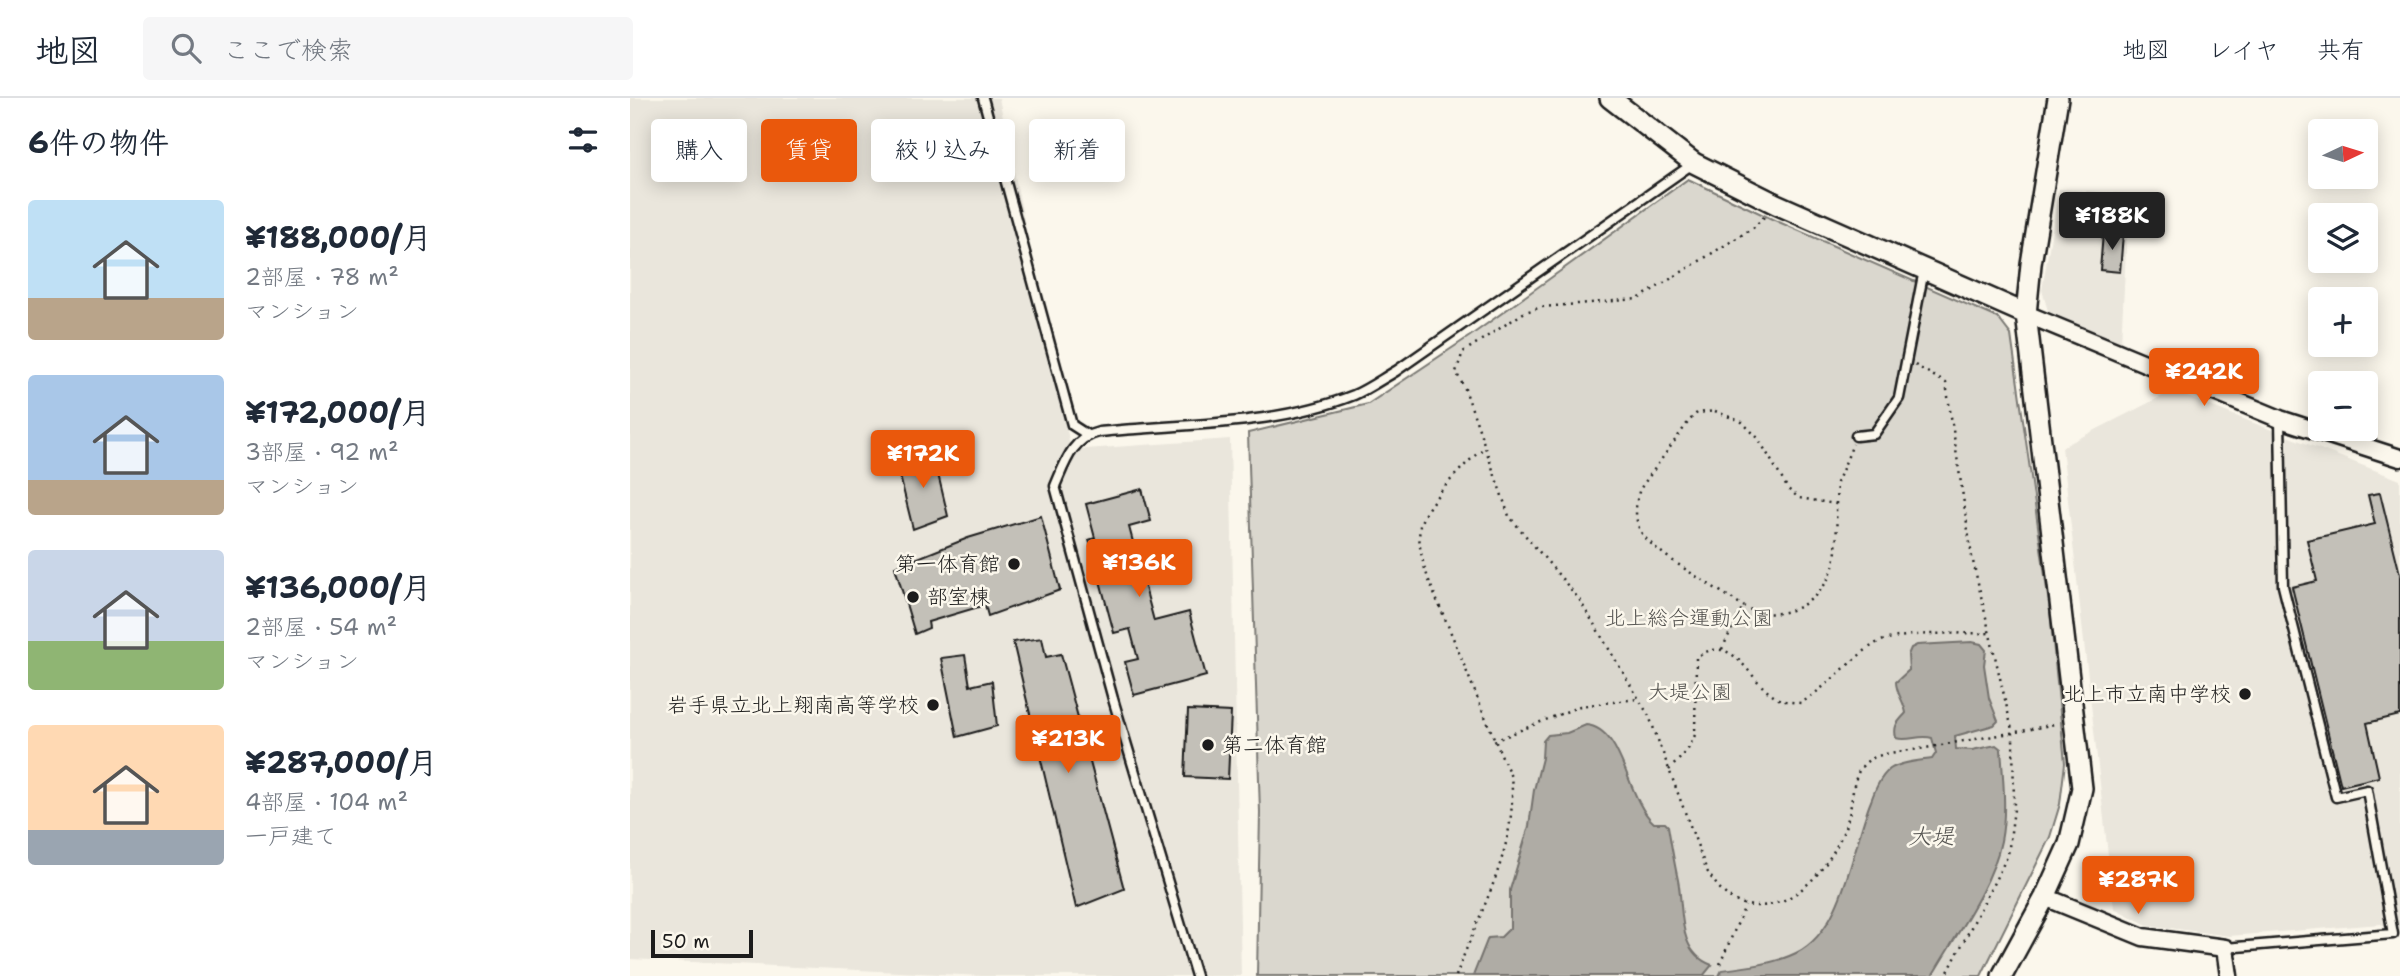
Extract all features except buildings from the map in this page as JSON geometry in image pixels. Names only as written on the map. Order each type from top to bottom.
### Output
[{"type":"street","points":[[1610,98],[1694,163],[1776,204],[2026,314],[2280,419],[2400,458]]},
{"type":"street","points":[[2001,976],[2045,897],[2069,844],[2082,788],[2026,314],[2031,264],[2058,98]]},
{"type":"street","points":[[2045,897],[2143,937],[2225,948],[2229,976]]},
{"type":"lane","points":[[983,98],[1072,425],[1086,434]]},
{"type":"lane","points":[[1196,976],[1113,699],[1055,486],[1071,450],[1086,434],[1250,421],[1308,410],[1355,395],[1396,371],[1694,163]]},
{"type":"lane","points":[[1856,436],[1874,434],[1899,398],[1924,269]]},
{"type":"lane","points":[[2225,948],[2393,934],[2367,790],[2336,797],[2283,586],[2280,419]]},
{"type":"path","points":[[1776,204],[1754,228],[1638,299],[1542,307],[1525,312],[1463,352],[1456,372],[1465,389],[1509,516],[1579,599],[1649,716],[1707,871],[1717,887],[1745,906],[1770,905],[1794,894],[1812,880],[1840,841],[1849,815],[1856,776],[1873,758],[2013,734],[2075,719]]},
{"type":"path","points":[[1906,360],[1946,383],[1972,557],[2013,734],[2014,809],[2008,855],[1946,976]]},
{"type":"path","points":[[1836,504],[1799,498],[1782,480],[1758,438],[1742,422],[1715,411],[1697,413],[1689,421],[1640,489],[1636,499],[1638,524],[1651,544],[1743,606],[1755,612],[1785,614],[1804,606],[1820,591],[1832,569],[1835,546],[1837,483],[1856,436]]},
{"type":"path","points":[[1456,976],[1509,839],[1513,801],[1511,777],[1431,582],[1419,543],[1420,523],[1433,503],[1484,448]]},
{"type":"path","points":[[1722,649],[1743,606]]},
{"type":"path","points":[[1669,769],[1687,751],[1695,735],[1696,658],[1708,649],[1722,649],[1738,658],[1776,698],[1801,702],[1821,690],[1875,643],[1944,634],[1991,634]]},
{"type":"path","points":[[1494,741],[1580,706],[1638,699]]},
{"type":"path","points":[[1720,964],[1745,906]]},
{"type":"shaded area","name":"岩手県立北上翔南高等学校","points":[[630,98],[999,98],[1003,119],[871,119],[871,182],[1015,182],[1015,176],[1071,450],[1230,439],[1241,976],[982,976],[630,959]]},
{"type":"shaded area","points":[[2059,189],[2129,194],[2121,344],[2048,311],[2042,290]]},
{"type":"shaded area","name":"北上市立南中学校","points":[[2172,391],[2400,480],[2400,933],[2381,924],[2229,936],[2147,925],[2114,908],[2062,447]]},
{"type":"green space","name":"大堤公園","points":[[1688,179],[1772,219],[1998,318],[2011,335],[2050,611],[2065,763],[2060,804],[2050,837],[1981,976],[1257,976],[1260,812],[1248,433],[1368,404],[1470,336]]},
{"type":"water","name":"大堤","points":[[1972,642],[1981,644],[1986,650],[1984,665],[1989,698],[1998,721],[1994,725],[1955,736],[1956,749],[1972,750],[1996,745],[2001,749],[2003,830],[1990,875],[1962,928],[1932,976],[1719,976],[1722,970],[1769,962],[1796,953],[1813,941],[1826,925],[1845,885],[1874,792],[1886,772],[1910,762],[1932,759],[1936,753],[1932,738],[1905,739],[1896,738],[1895,734],[1899,721],[1906,713],[1896,682],[1909,670],[1908,655],[1911,648],[1917,645]]},
{"type":"water","points":[[1586,725],[1599,729],[1609,738],[1645,812],[1654,823],[1665,823],[1668,826],[1687,940],[1700,959],[1712,965],[1703,976],[1473,976],[1488,938],[1501,937],[1510,928],[1510,890],[1529,826],[1543,741],[1548,735],[1567,733]]},
{"type":"place","name":"第一体育館","points":[[1014,564]]},
{"type":"place","name":"部室棟","points":[[913,597]]},
{"type":"place","name":"北上市立南中学校","points":[[2245,694]]},
{"type":"place","name":"岩手県立北上翔南高等学校","points":[[933,705]]},
{"type":"place","name":"第二体育館","points":[[1208,745]]},
{"type":"park label","name":"北上総合運動公園","points":[[1689,618]]}]
